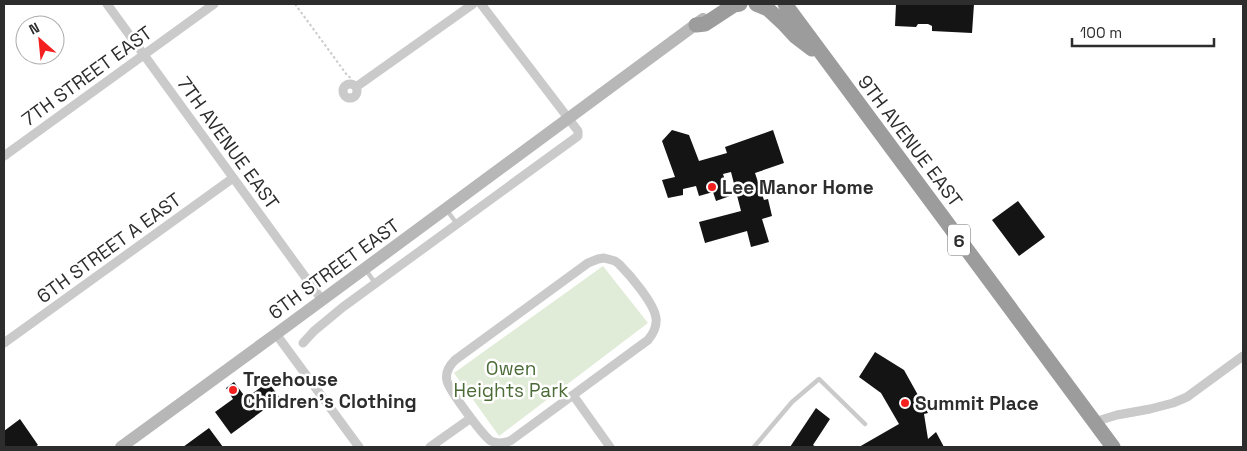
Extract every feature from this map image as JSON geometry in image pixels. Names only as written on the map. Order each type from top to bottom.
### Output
[{"type":"highway","points":[[696,25],[705,24],[734,5],[740,4]]},
{"type":"highway","points":[[756,4],[768,9],[795,36],[825,59]]},
{"type":"highway","name":"9TH AVENUE EAST","points":[[785,4],[1094,422]]},
{"type":"highway","name":"6","points":[[1094,422],[1113,447]]},
{"type":"main road","name":"6TH STREET EAST","points":[[121,447],[724,4]]},
{"type":"street","name":"7TH AVENUE EAST","points":[[108,4],[322,300]]},
{"type":"street","name":"7TH STREET EAST","points":[[4,156],[214,4]]},
{"type":"street","points":[[355,84],[473,4]]},
{"type":"street","points":[[482,4],[568,119]]},
{"type":"street","name":"6TH STREET EAST","points":[[303,343],[328,319],[578,136],[578,131],[568,119]]},
{"type":"street","name":"6TH STREET A EAST","points":[[4,343],[233,178]]},
{"type":"street","points":[[598,259],[609,259],[615,261],[624,269],[644,295],[655,314],[656,326],[648,340],[573,395],[506,442],[496,443],[488,438],[450,389],[447,372],[452,363],[588,263],[598,259]]},
{"type":"street","points":[[276,334],[359,447]]},
{"type":"street","points":[[1094,422],[1173,403],[1187,397],[1243,356]]},
{"type":"street","points":[[573,395],[610,447]]},
{"type":"street","points":[[430,447],[471,418]]},
{"type":"lane","points":[[446,209],[457,224]]},
{"type":"lane","points":[[365,269],[376,283]]},
{"type":"lane","points":[[754,447],[792,402],[819,379],[865,424]]},
{"type":"path","points":[[295,4],[355,84]]},
{"type":"green space","name":"Owen Heights Park","points":[[603,266],[648,323],[499,436],[454,373]]},
{"type":"building","points":[[896,4],[974,4],[972,33],[932,31],[932,26],[928,24],[918,24],[916,27],[895,26]]},
{"type":"building","name":"Lee Manor Home","points":[[672,130],[689,135],[699,161],[727,153],[725,147],[773,130],[784,163],[755,173],[764,200],[768,199],[772,216],[762,219],[769,242],[751,247],[747,231],[705,243],[699,222],[741,211],[731,172],[723,174],[730,196],[716,201],[713,192],[699,196],[696,186],[683,189],[683,195],[668,198],[662,180],[675,177],[662,141]]},
{"type":"building","points":[[1018,201],[1045,237],[1019,256],[992,220]]},
{"type":"building","name":"Summit Place","points":[[875,352],[904,370],[928,413],[924,414],[928,439],[936,432],[944,447],[859,447],[899,424],[881,393],[859,377]]},
{"type":"building","points":[[234,382],[246,398],[268,382],[280,398],[231,434],[215,412],[233,399],[226,388]]},
{"type":"building","points":[[816,408],[830,419],[813,445],[816,447],[790,447]]},
{"type":"building","points":[[20,419],[38,445],[35,447],[4,447],[4,431]]},
{"type":"building","points":[[209,428],[223,447],[183,447]]},
{"type":"place","name":"Lee Manor Home","points":[[712,187]]},
{"type":"place","name":"Treehouse Children's Clothing","points":[[233,390]]},
{"type":"place","name":"Summit Place","points":[[905,403]]}]
